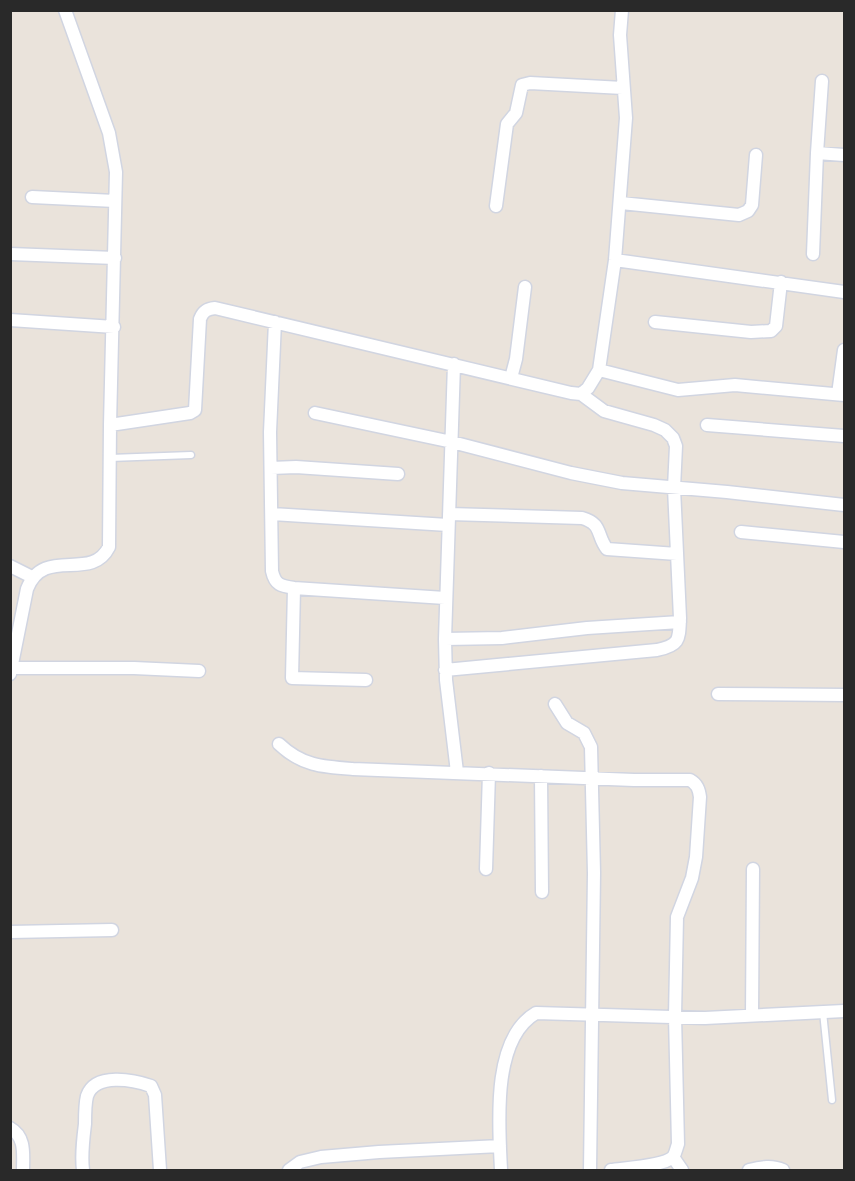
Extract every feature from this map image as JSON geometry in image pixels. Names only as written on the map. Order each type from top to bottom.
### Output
[{"type":"street","points":[[65,10],[112,142],[116,172],[109,547],[104,557],[82,564],[40,569],[32,577],[27,589],[11,671],[134,668],[199,671]]},
{"type":"street","points":[[581,394],[588,388],[599,370],[615,260],[626,118],[620,35],[622,10]]},
{"type":"street","points":[[813,254],[822,81]]},
{"type":"street","points":[[496,206],[507,124],[516,113],[522,85],[530,83],[623,88]]},
{"type":"street","points":[[817,153],[844,155]]},
{"type":"street","points":[[621,203],[739,215],[752,205],[756,155]]},
{"type":"street","points":[[32,197],[115,201]]},
{"type":"street","points":[[10,254],[115,258]]},
{"type":"street","points":[[615,260],[844,292]]},
{"type":"street","points":[[655,322],[751,332],[771,331],[776,326],[781,282]]},
{"type":"street","points":[[511,378],[525,287]]},
{"type":"street","points":[[110,425],[190,413],[195,410],[200,319],[202,313],[215,308],[581,394],[604,411],[665,430],[673,438],[676,446],[674,488],[680,622],[676,643],[657,650],[446,670]]},
{"type":"street","points":[[10,320],[114,327]]},
{"type":"street","points":[[274,322],[271,468],[274,581],[280,586],[294,588],[445,598]]},
{"type":"street","points":[[599,370],[678,390],[735,385],[841,394],[844,350]]},
{"type":"street","points":[[454,364],[445,639],[457,772]]},
{"type":"street","points":[[315,413],[452,442],[571,473],[622,483],[727,492],[844,506]]},
{"type":"street","points":[[707,425],[844,435]]},
{"type":"street","points":[[271,468],[297,467],[398,474]]},
{"type":"street","points":[[272,514],[449,520],[582,518],[597,525],[607,549],[677,554]]},
{"type":"street","points":[[741,532],[844,542]]},
{"type":"street","points":[[10,566],[32,577]]},
{"type":"street","points":[[294,588],[292,678],[366,680]]},
{"type":"street","points":[[445,639],[502,638],[587,628],[680,622]]},
{"type":"street","points":[[718,694],[844,695]]},
{"type":"street","points":[[555,705],[567,723],[584,733],[591,747],[594,873],[590,1170]]},
{"type":"street","points":[[279,744],[297,758],[322,766],[353,769],[690,780],[699,789],[696,857],[692,878],[677,917],[675,1016],[678,1144],[675,1154],[678,1164]]},
{"type":"street","points":[[486,869],[489,773]]},
{"type":"street","points":[[541,776],[542,892]]},
{"type":"street","points":[[752,1016],[753,868]]},
{"type":"street","points":[[10,932],[112,930]]},
{"type":"street","points":[[501,1170],[500,1085],[509,1050],[519,1028],[536,1013],[705,1018],[844,1011]]},
{"type":"street","points":[[83,1170],[81,1159],[87,1096],[98,1083],[113,1080],[135,1081],[151,1086],[155,1095],[160,1170]]},
{"type":"street","points":[[10,1128],[18,1133],[23,1143],[23,1170]]},
{"type":"street","points":[[289,1170],[300,1162],[321,1157],[500,1146]]},
{"type":"street","points":[[611,1170],[670,1160],[678,1164]]},
{"type":"street","points":[[749,1170],[763,1167],[776,1167],[783,1170]]},
{"type":"lane","points":[[110,458],[190,455]]},
{"type":"lane","points":[[823,1012],[832,1100]]}]
